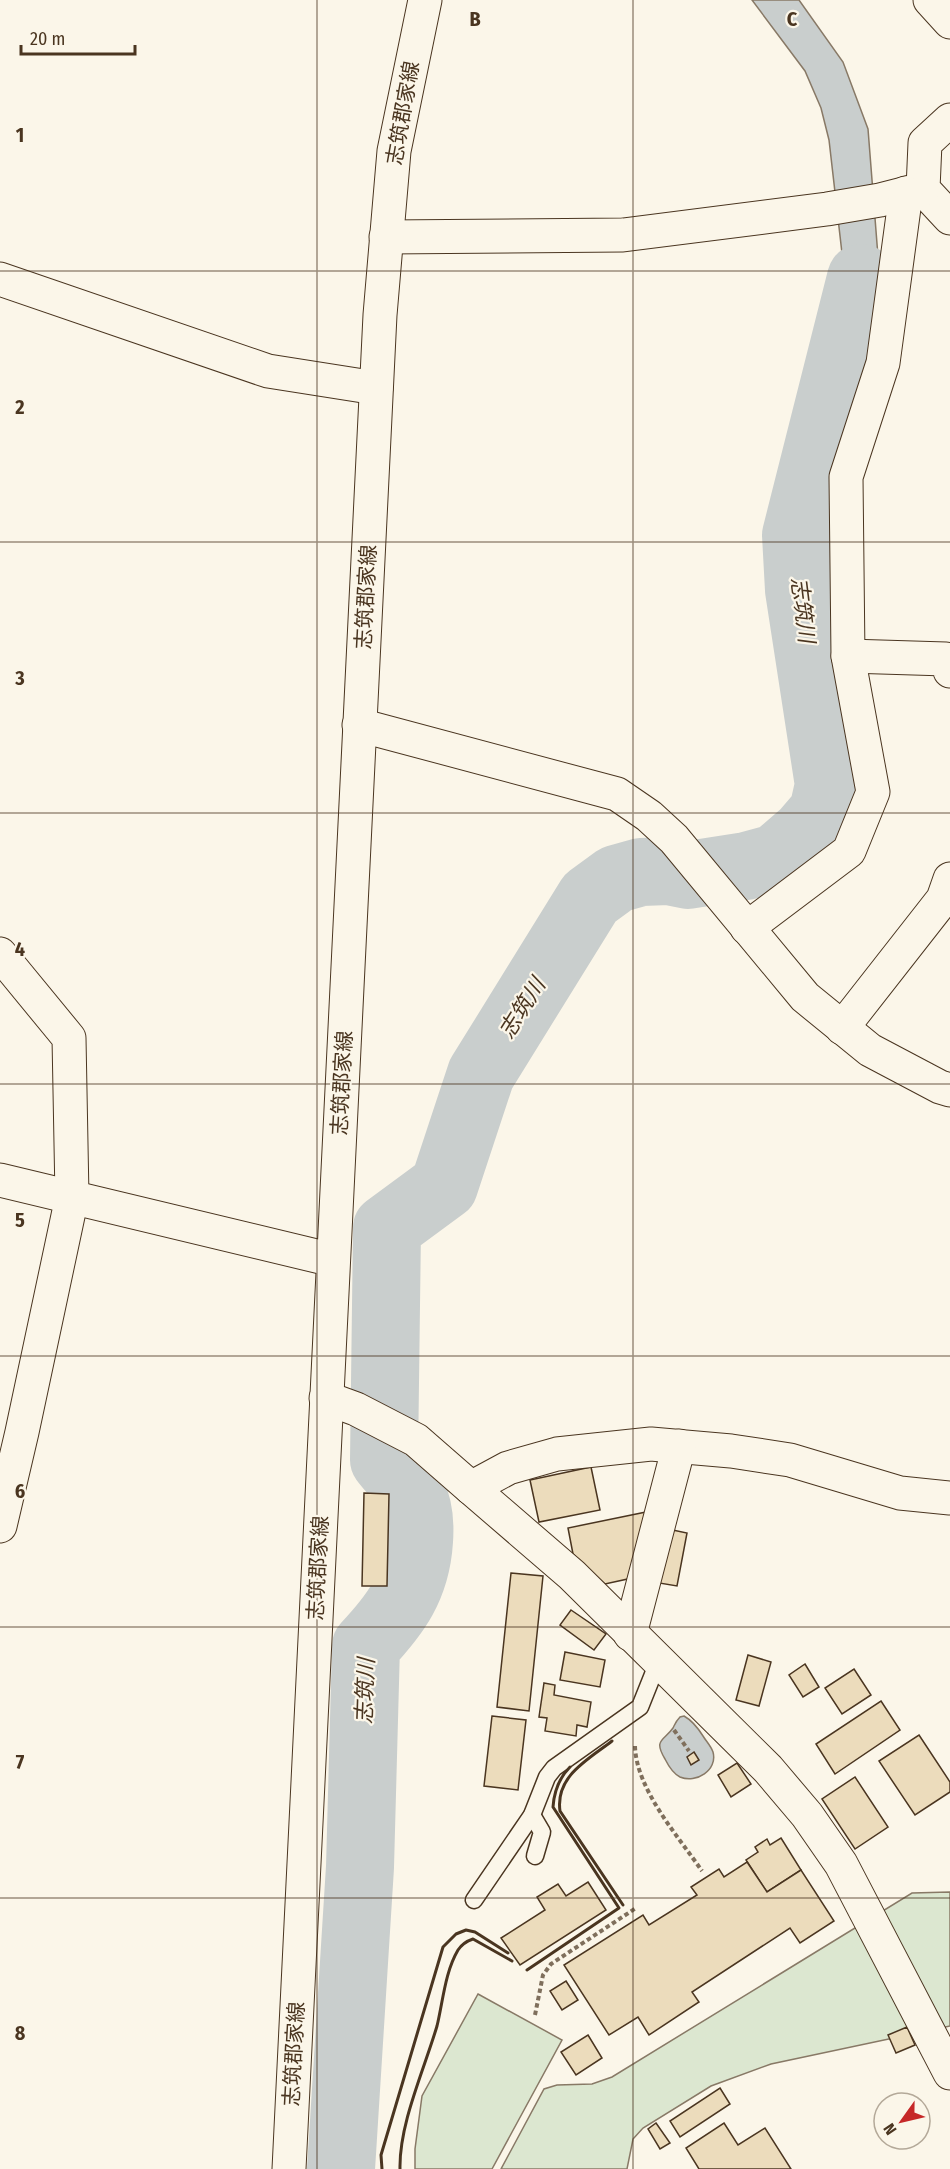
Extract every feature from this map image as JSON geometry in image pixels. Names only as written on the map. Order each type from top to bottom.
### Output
[{"type":"street","name":"志筑郡家線","points":[[289,2169],[341,1403],[333,1260],[376,388],[394,151],[425,0]]},
{"type":"street","points":[[930,0],[950,22]]},
{"type":"street","points":[[747,928],[849,851],[873,792],[848,656],[846,477],[883,363],[903,194],[925,143],[950,120]]},
{"type":"street","points":[[386,237],[623,235],[827,209],[903,194],[950,218]]},
{"type":"street","points":[[0,279],[268,371],[376,388]]},
{"type":"street","points":[[848,656],[945,659],[950,671]]},
{"type":"street","points":[[359,725],[616,794],[650,816],[674,840],[805,997],[870,1050],[950,1090]]},
{"type":"street","points":[[842,1028],[942,899],[950,879]]},
{"type":"street","points":[[0,954],[69,1038],[72,1197],[0,1526]]},
{"type":"street","points":[[0,1180],[333,1260]]},
{"type":"street","points":[[341,1403],[416,1440],[572,1575],[768,1768],[807,1815],[841,1864],[950,2073]]},
{"type":"street","points":[[471,1488],[508,1468],[557,1454],[651,1444],[731,1451],[790,1461],[900,1493],[950,1498]]},
{"type":"street","points":[[630,1634],[679,1446]]},
{"type":"lane","points":[[474,1900],[532,1815],[547,1777],[554,1768],[640,1707],[658,1662]]},
{"type":"lane","points":[[532,1815],[542,1832],[535,1856]]},
{"type":"path","points":[[640,1707],[635,1732],[636,1758],[643,1780],[702,1871]]},
{"type":"path","points":[[672,1726],[689,1751]]},
{"type":"path","points":[[535,2015],[543,1975],[551,1964],[636,1908]]},
{"type":"green space","points":[[950,1892],[950,2026],[771,2064],[711,2086],[643,2128],[633,2139],[627,2169],[501,2169],[544,2089],[557,2085],[592,2084],[612,2077],[912,1893]]},
{"type":"green space","points":[[478,1994],[562,2040],[492,2169],[415,2169],[415,2149],[422,2096]]},
{"type":"shaded area","points":[[752,0],[799,0],[843,62],[868,129],[879,269],[853,382],[823,353],[843,262],[829,140],[821,108],[805,71]]},
{"type":"shaded area","points":[[684,1716],[697,1727],[710,1746],[714,1759],[709,1770],[693,1779],[686,1779],[676,1774],[660,1748],[661,1741],[679,1718]]},
{"type":"building","points":[[591,1467],[600,1510],[539,1522],[530,1480]]},
{"type":"building","points":[[364,1493],[389,1494],[387,1586],[362,1586]]},
{"type":"building","points":[[646,1512],[632,1578],[605,1584],[573,1554],[568,1528]]},
{"type":"building","points":[[668,1529],[687,1533],[677,1586],[659,1583]]},
{"type":"building","points":[[511,1573],[543,1576],[529,1711],[497,1707]]},
{"type":"building","points":[[571,1610],[606,1634],[594,1650],[560,1625]]},
{"type":"building","points":[[565,1652],[605,1660],[600,1687],[560,1680]]},
{"type":"building","points":[[748,1655],[771,1662],[759,1706],[736,1700]]},
{"type":"building","points":[[805,1664],[819,1687],[803,1697],[789,1675]]},
{"type":"building","points":[[854,1669],[871,1695],[842,1714],[825,1688]]},
{"type":"building","points":[[544,1683],[555,1685],[554,1695],[591,1702],[587,1727],[577,1725],[576,1736],[545,1731],[547,1718],[539,1717]]},
{"type":"building","points":[[881,1701],[900,1730],[835,1774],[816,1744]]},
{"type":"building","points":[[492,1716],[526,1720],[518,1790],[484,1786]]},
{"type":"building","points":[[919,1735],[950,1782],[950,1792],[915,1815],[879,1761]]},
{"type":"building","points":[[694,1752],[699,1760],[691,1765],[687,1757]]},
{"type":"building","points":[[737,1763],[751,1784],[731,1797],[718,1775]]},
{"type":"building","points":[[855,1777],[888,1827],[855,1849],[822,1799]]},
{"type":"building","points":[[781,1838],[801,1870],[767,1892],[746,1860],[758,1852],[755,1847],[767,1839],[770,1845]]},
{"type":"building","points":[[747,1862],[767,1892],[801,1870],[834,1921],[800,1943],[790,1928],[692,1992],[699,2002],[649,2035],[638,2017],[609,2035],[564,1965],[643,1915],[649,1925],[697,1895],[691,1887],[719,1869],[724,1877]]},
{"type":"building","points":[[588,1882],[606,1910],[520,1965],[501,1938],[545,1910],[537,1897],[558,1884],[566,1896]]},
{"type":"building","points":[[566,1981],[578,2000],[562,2010],[550,1991]]},
{"type":"building","points":[[907,2027],[915,2045],[896,2053],[888,2035]]},
{"type":"building","points":[[588,2035],[602,2058],[576,2075],[561,2052]]},
{"type":"building","points":[[720,2088],[730,2104],[680,2137],[670,2121]]},
{"type":"building","points":[[656,2123],[670,2143],[660,2149],[648,2129]]},
{"type":"building","points":[[724,2123],[738,2145],[765,2128],[791,2169],[699,2169],[686,2148]]},
{"type":"waterway","name":"志筑川","points":[[341,2169],[360,1867],[366,1646],[387,1623],[403,1599],[414,1572],[419,1536],[418,1513],[413,1496],[384,1460],[387,1228],[444,1186],[481,1074],[590,898],[616,879],[641,872],[668,871],[688,875],[746,866],[776,858],[805,833],[823,812],[829,785],[799,590],[796,535],[861,278]]},
{"type":"wall","points":[[612,1741],[584,1762],[568,1778],[560,1799],[560,1811],[623,1905]]},
{"type":"wall","points":[[527,1970],[619,1908],[553,1807],[558,1786],[570,1767]]},
{"type":"wall","points":[[382,2169],[381,2155],[443,1947],[456,1934],[466,1930],[475,1932],[508,1953]]},
{"type":"wall","points":[[400,2169],[404,2134],[413,2097],[437,2026],[450,1968],[458,1950],[473,1939],[512,1961]]}]
